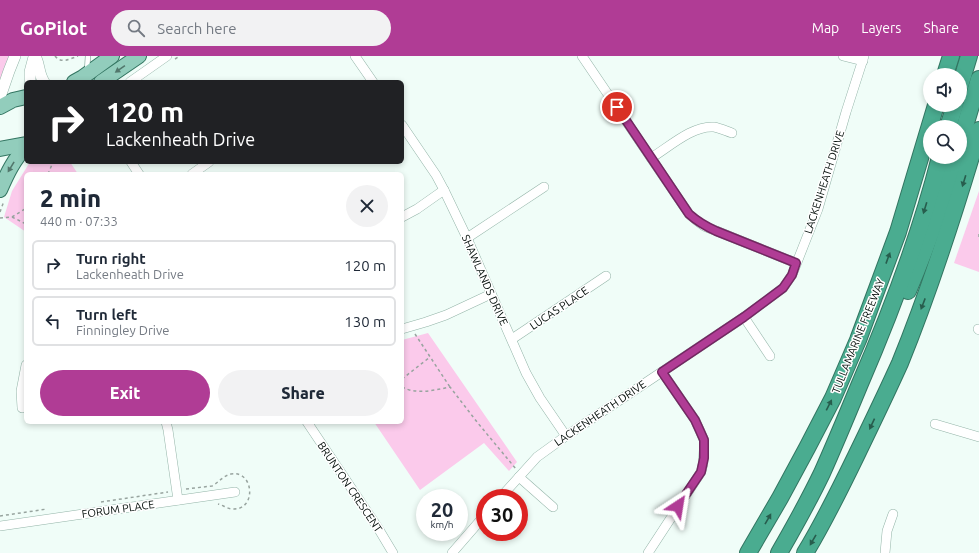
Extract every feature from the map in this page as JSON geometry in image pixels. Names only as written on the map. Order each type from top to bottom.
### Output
[{"type":"highway","points":[[939,68],[941,56]]},
{"type":"highway","points":[[947,68],[951,56]]},
{"type":"highway","points":[[965,68],[969,56]]},
{"type":"highway","points":[[967,120],[979,79]]},
{"type":"highway","points":[[805,553],[824,522],[900,363],[937,265],[979,130]]},
{"type":"highway","name":"TULLAMARINE FREEWAY","points":[[748,553],[807,448],[833,398],[852,354],[898,232],[923,146]]},
{"type":"highway","name":"TULLAMARINE FREEWAY","points":[[779,553],[822,473],[882,333],[904,274],[938,164]]},
{"type":"highway","points":[[822,473],[884,350],[924,253],[954,164]]},
{"type":"main road","points":[[79,80],[112,56]]},
{"type":"main road","points":[[104,80],[139,56]]},
{"type":"main road","points":[[0,107],[13,100],[24,98]]},
{"type":"main road","points":[[0,148],[24,146]]},
{"type":"main road","points":[[0,190],[11,166],[24,148]]},
{"type":"street","points":[[0,97],[15,56]]},
{"type":"street","points":[[30,80],[30,72],[34,56]]},
{"type":"street","points":[[34,56],[38,62],[40,75],[43,80]]},
{"type":"street","points":[[133,80],[167,56]]},
{"type":"street","points":[[355,56],[372,80]]},
{"type":"street","points":[[582,56],[689,214],[704,226],[796,263]]},
{"type":"street","points":[[843,56],[863,59]]},
{"type":"street","name":"LACKENHEATH DRIVE","points":[[508,489],[537,457],[744,317],[783,288],[792,275],[818,209],[863,59]]},
{"type":"street","points":[[651,158],[695,130],[706,127],[715,127],[732,133]]},
{"type":"street","name":"SHAWLANDS DRIVE","points":[[404,128],[436,175],[444,190],[467,238],[529,380],[566,436]]},
{"type":"street","points":[[195,172],[206,164]]},
{"type":"street","points":[[467,238],[544,187]]},
{"type":"street","points":[[404,216],[417,209],[444,190]]},
{"type":"street","name":"LUCAS PLACE","points":[[512,339],[606,276]]},
{"type":"street","points":[[404,328],[446,315],[491,294]]},
{"type":"street","points":[[744,317],[770,356]]},
{"type":"street","points":[[648,553],[701,472],[704,458],[704,440],[695,420],[662,372]]},
{"type":"street","points":[[22,408],[21,391],[24,375]]},
{"type":"street","points":[[166,424],[178,500]]},
{"type":"street","name":"BRUNTON CRESCENT","points":[[308,424],[393,553]]},
{"type":"street","points":[[935,424],[979,437]]},
{"type":"street","points":[[520,475],[553,507]]},
{"type":"street","name":"FORUM PLACE","points":[[0,526],[235,492]]},
{"type":"street","points":[[885,553],[887,531],[893,514]]},
{"type":"street","points":[[452,553],[476,525]]},
{"type":"lane","points":[[79,80],[87,69],[88,56]]},
{"type":"path","points":[[55,56],[56,58],[62,60],[69,60],[78,56]]},
{"type":"path","points":[[0,218],[12,216],[24,209]]},
{"type":"path","points":[[12,216],[24,223]]},
{"type":"path","points":[[415,334],[450,387],[520,475]]},
{"type":"path","points":[[404,377],[430,357]]},
{"type":"path","points":[[404,388],[416,392],[450,387]]},
{"type":"shaded area","points":[[0,56],[11,56],[0,84]]},
{"type":"shaded area","points":[[29,164],[71,164],[77,172],[24,172],[24,231],[4,217],[12,191]]},
{"type":"shaded area","points":[[979,191],[979,272],[954,263]]},
{"type":"shaded area","points":[[428,333],[517,462],[509,471],[484,443],[419,489],[375,424],[404,424],[404,339]]},
{"type":"route","points":[[617,107],[689,214],[704,226],[796,263],[792,275],[783,288],[744,317],[662,372],[695,420],[704,440],[704,458],[701,472],[678,506]]}]
